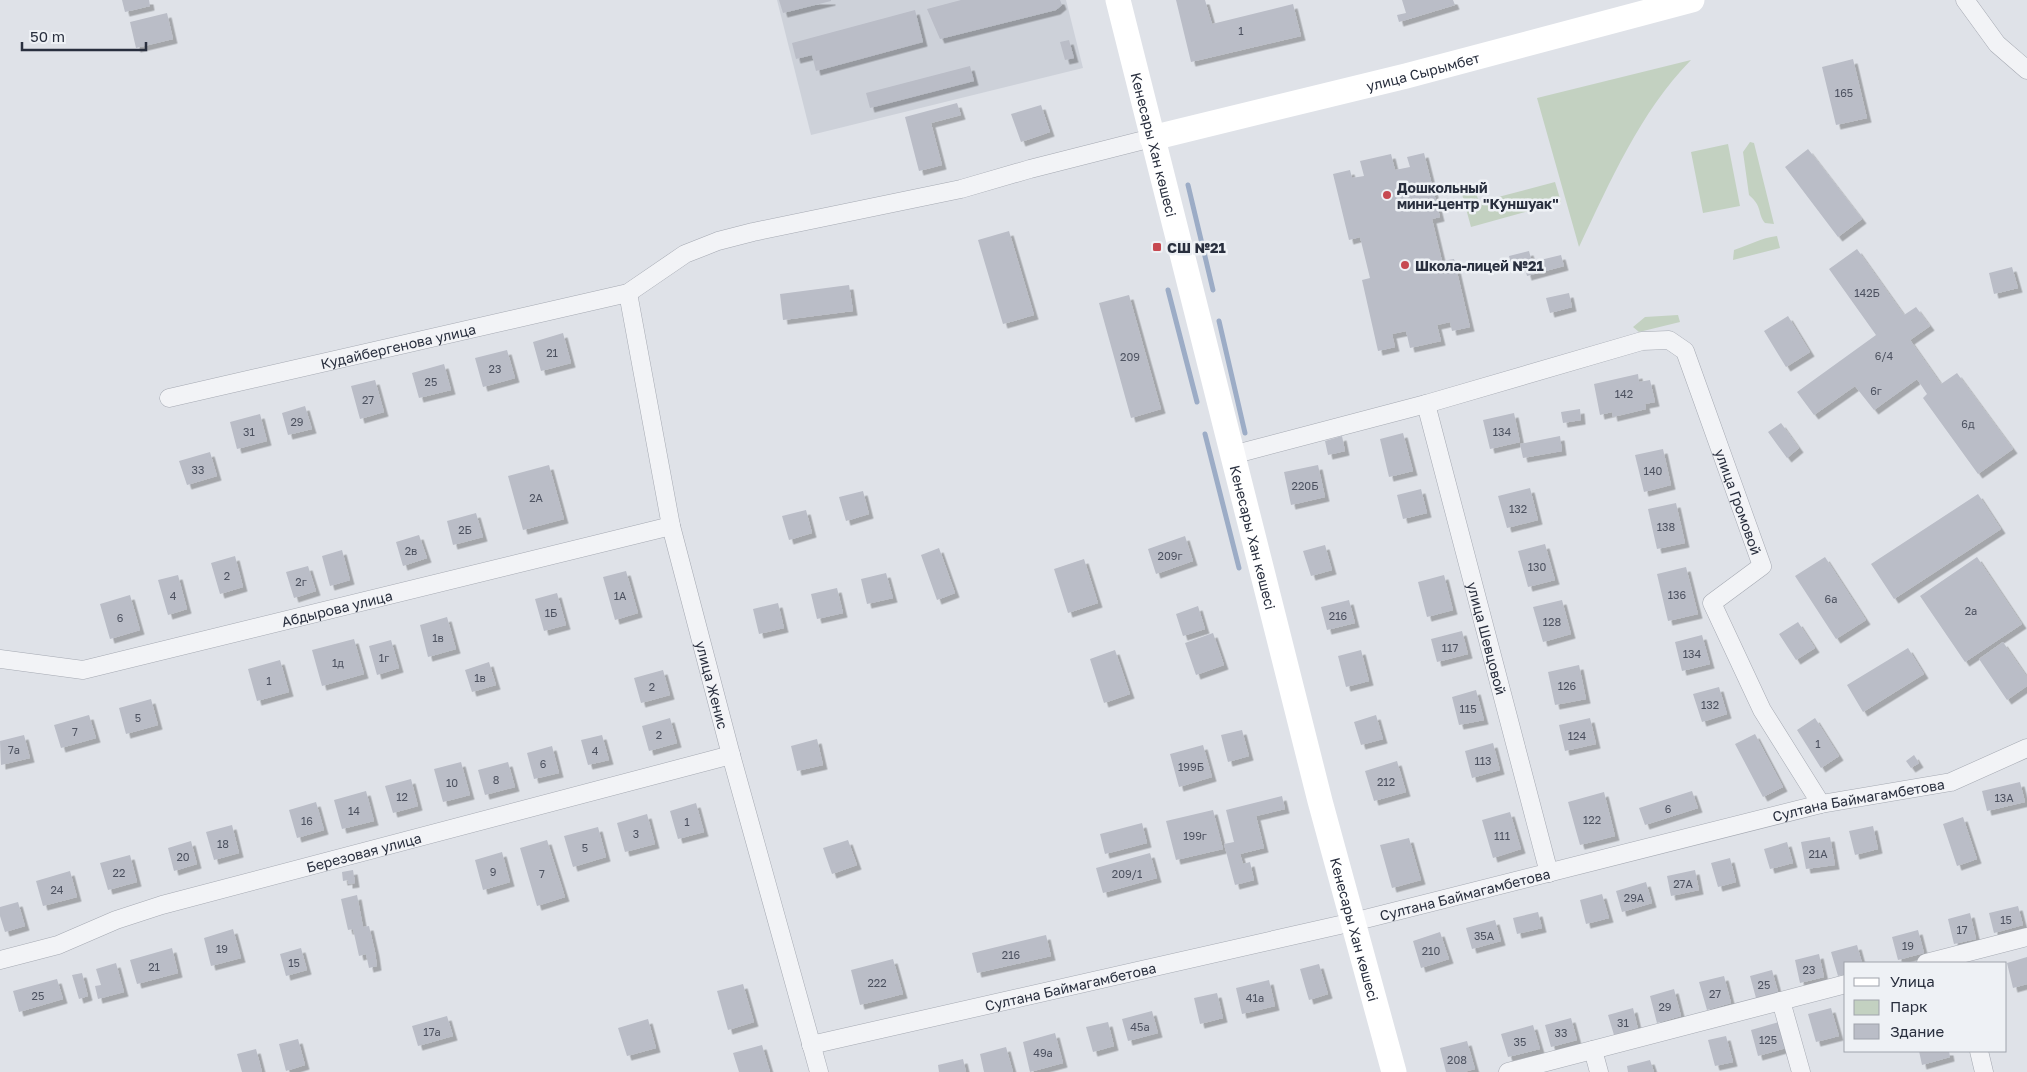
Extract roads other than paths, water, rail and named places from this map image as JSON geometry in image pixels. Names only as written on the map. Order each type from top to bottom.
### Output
[{"type":"main road","name":"Кенесары Хан көшесі","points":[[1118,0],[1232,455],[1353,922],[1394,1072]]},
{"type":"main road","name":"улица Сырымбет","points":[[1152,138],[1406,76],[1692,0]]},
{"type":"street","points":[[1965,0],[1997,44],[2027,70]]},
{"type":"street","points":[[628,293],[685,254],[718,241],[753,232],[962,189],[1030,169],[1152,138]]},
{"type":"street","name":"Кудайбергенова улица","points":[[169,398],[628,293]]},
{"type":"street","name":"улица Женис","points":[[628,293],[671,526],[731,754],[819,1072]]},
{"type":"street","name":"улица Громовой","points":[[1426,404],[1642,341],[1669,340],[1685,351],[1762,566],[1712,604],[1762,710],[1821,804]]},
{"type":"street","points":[[1232,455],[1426,404]]},
{"type":"street","name":"улица Шевцовой","points":[[1426,404],[1549,873]]},
{"type":"street","name":"Абдырова улица","points":[[0,659],[83,670],[671,526]]},
{"type":"street","name":"Султана Баймагамбетова","points":[[811,1045],[1353,922],[1821,804],[1951,782],[2027,748]]},
{"type":"street","name":"Березовая улица","points":[[0,960],[58,945],[116,920],[162,905],[731,754]]},
{"type":"street","points":[[1936,962],[1956,960],[2027,937]]},
{"type":"street","points":[[1508,1072],[1844,985]]},
{"type":"street","points":[[1781,1001],[1800,1072]]},
{"type":"street","points":[[1593,1050],[1599,1072]]},
{"type":"street","points":[[1979,1052],[1984,1072]]},
{"type":"waterway","points":[[1188,185],[1213,290]]},
{"type":"waterway","points":[[1168,290],[1197,402]]},
{"type":"waterway","points":[[1219,321],[1245,433]]},
{"type":"waterway","points":[[1205,434],[1239,568]]},
{"type":"place","name":"Дошкольный мини-центр \"Куншуак\"","points":[[1387,195]]},
{"type":"place","name":"СШ №21","points":[[1157,247]]},
{"type":"place","name":"Школа-лицей №21","points":[[1405,265]]}]
